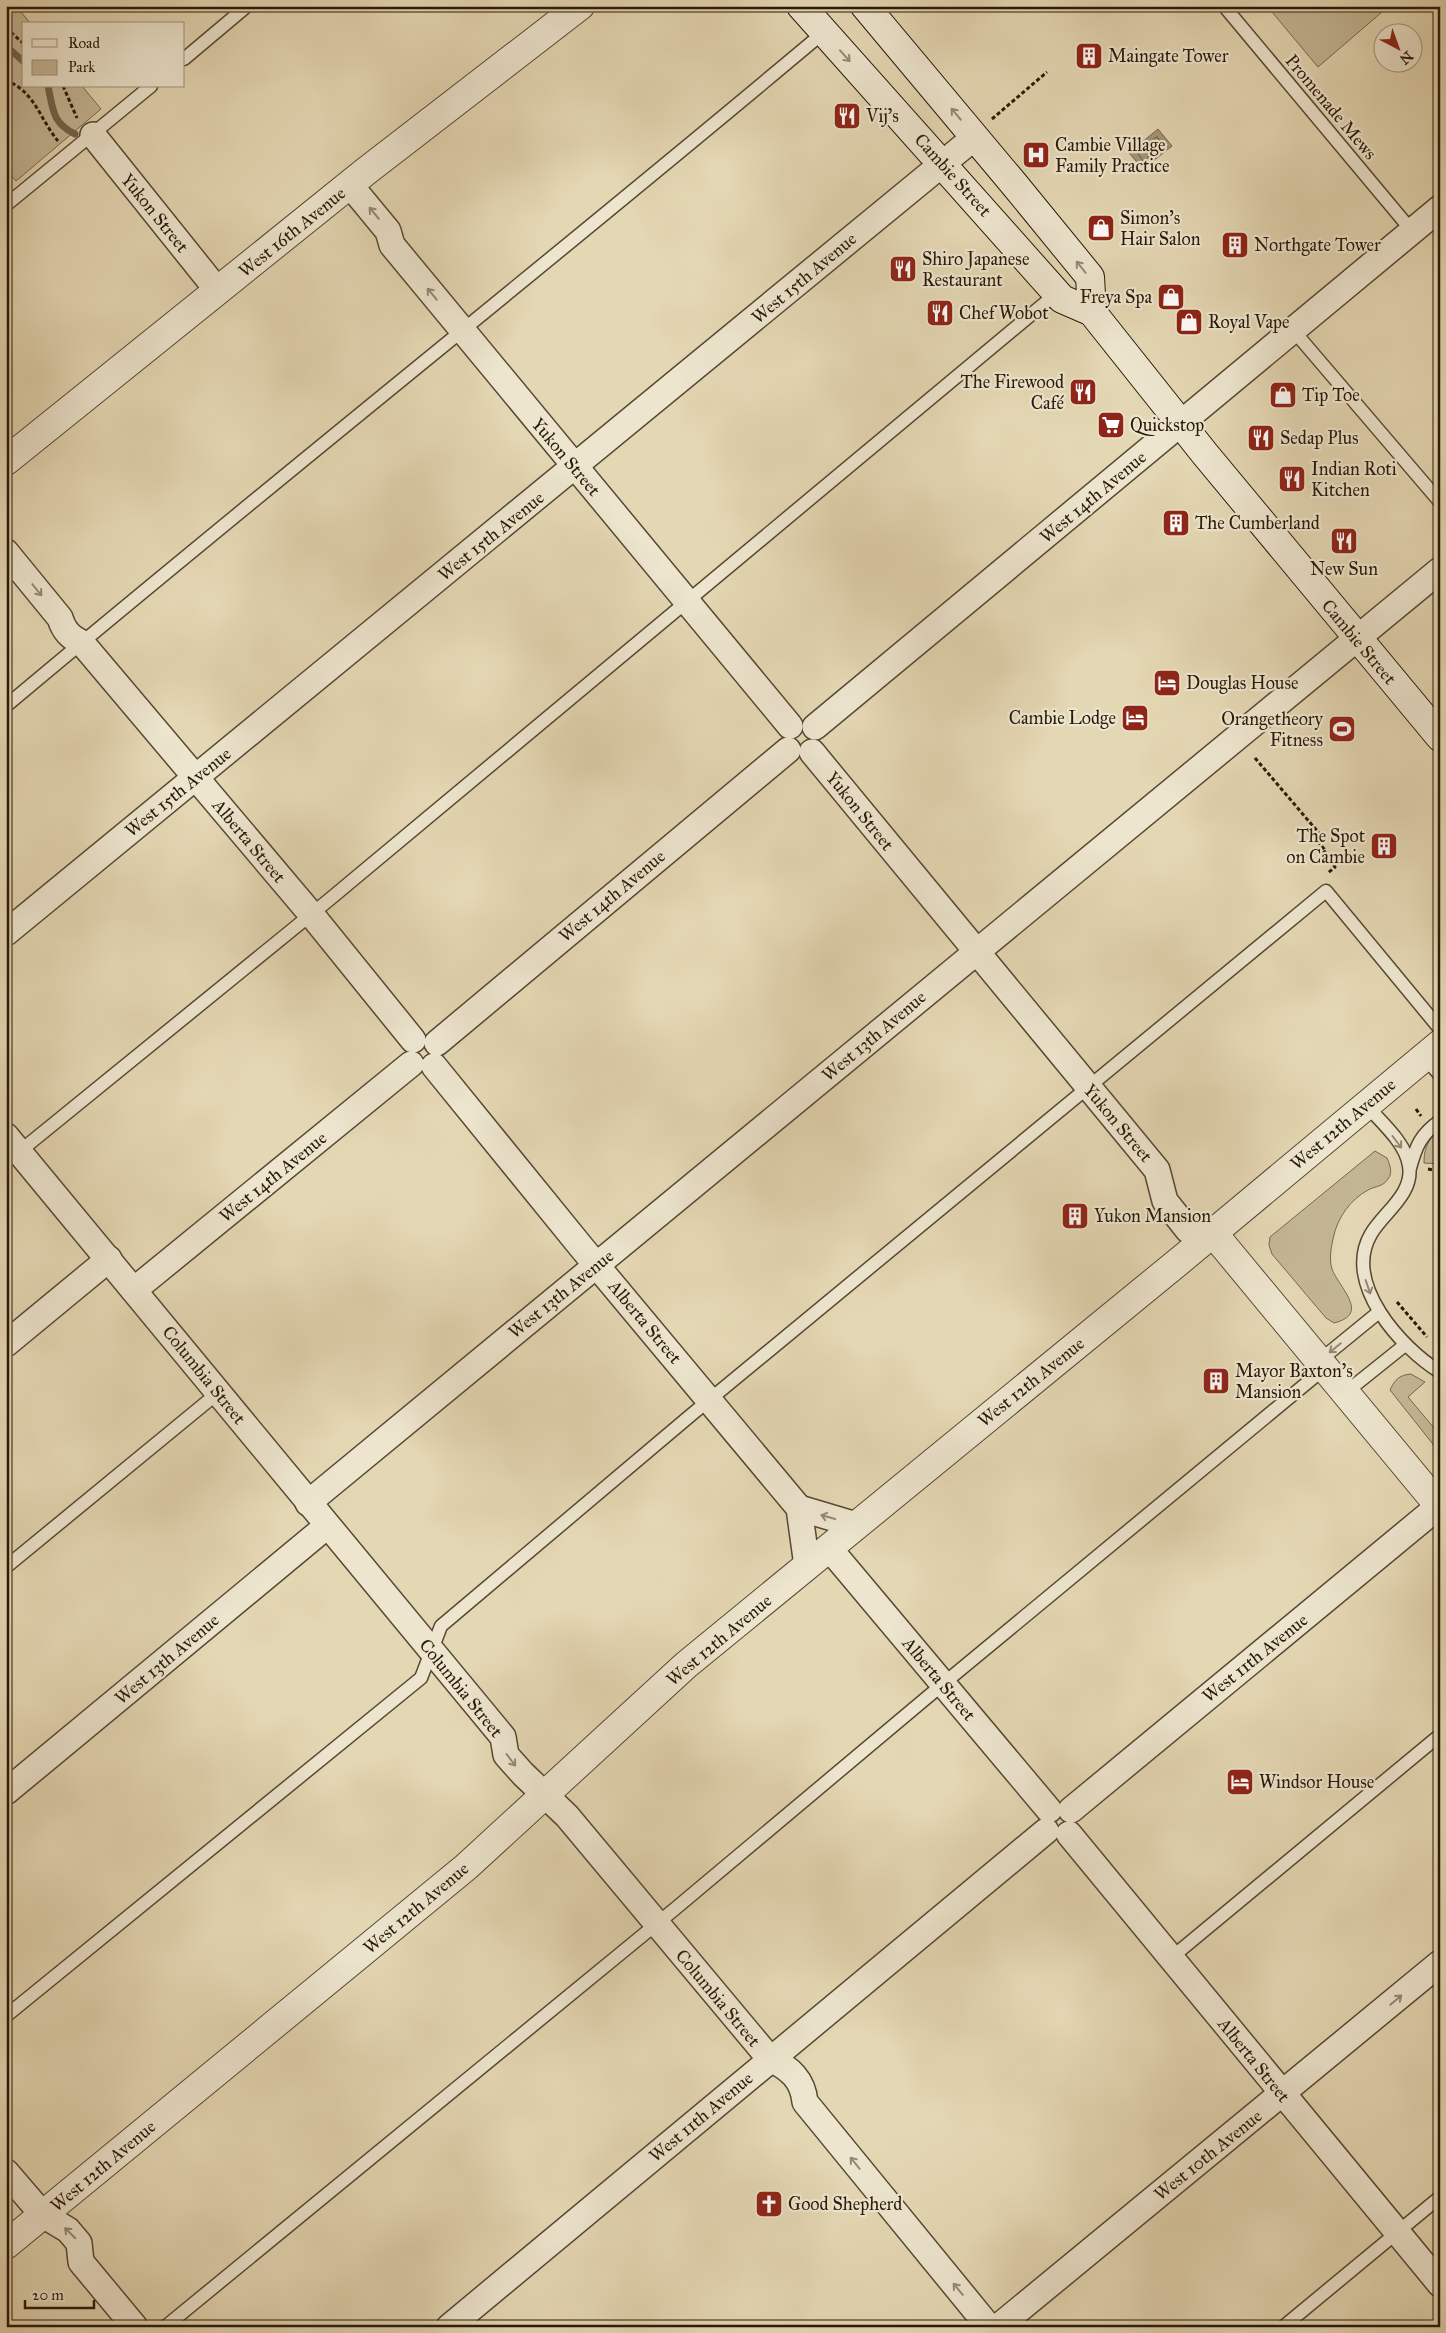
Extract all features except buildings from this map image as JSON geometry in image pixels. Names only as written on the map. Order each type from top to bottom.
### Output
[{"type":"street","name":"West 16th Avenue","points":[[6,461],[350,184],[580,6]]},
{"type":"street","name":"Cambie Street","points":[[801,6],[1062,299],[1092,312],[1180,424],[1356,639],[1440,737]]},
{"type":"street","points":[[865,6],[982,130],[1090,277],[1092,312]]},
{"type":"street","name":"West 15th Avenue","points":[[6,933],[575,468],[982,130]]},
{"type":"street","name":"Yukon Street","points":[[93,135],[218,291]]},
{"type":"street","name":"Yukon Street","points":[[350,184],[388,231],[392,245],[686,601],[796,742],[976,951],[1158,1170],[1165,1201],[1188,1230],[1213,1233]]},
{"type":"street","name":"West 14th Avenue","points":[[134,1290],[424,1053],[796,742],[794,722],[805,722],[815,727],[1440,208]]},
{"type":"street","name":"Alberta Street","points":[[6,552],[60,618],[63,628],[72,638],[82,643],[310,914],[597,1265],[799,1508]]},
{"type":"street","name":"West 13th Avenue","points":[[308,1503],[1440,570]]},
{"type":"street","name":"West 12th Avenue","points":[[6,2245],[466,1867],[686,1665],[1213,1233],[1366,1105],[1434,1059]]},
{"type":"street","name":"Columbia Street","points":[[12,1144],[503,1737],[506,1754],[544,1795],[567,1816],[770,2059],[785,2066],[804,2088],[806,2102],[989,2327]]},
{"type":"street","points":[[1213,1233],[1440,1506]]},
{"type":"street","points":[[6,1344],[109,1259]]},
{"type":"street","name":"West 11th Avenue","points":[[449,2327],[770,2059],[1440,1506]]},
{"type":"street","points":[[807,1566],[799,1508],[856,1525]]},
{"type":"street","name":"West 13th Avenue","points":[[6,1792],[327,1526]]},
{"type":"street","name":"Alberta Street","points":[[829,1548],[1059,1821],[1396,2233],[1440,2284]]},
{"type":"street","name":"West 10th Avenue","points":[[998,2327],[1440,1963]]},
{"type":"street","points":[[6,2172],[43,2216],[68,2230],[79,2243],[81,2262],[135,2327]]},
{"type":"lane","points":[[185,58],[247,6]]},
{"type":"lane","name":"Promenade Mews","points":[[1224,6],[1412,231]]},
{"type":"lane","points":[[6,706],[215,531],[463,332],[824,32]]},
{"type":"lane","points":[[6,206],[149,88]]},
{"type":"lane","points":[[12,1144],[310,914],[1058,293]]},
{"type":"lane","points":[[1293,330],[1440,502]]},
{"type":"lane","points":[[6,2016],[421,1678],[441,1626],[710,1400],[1326,892],[1440,1029]]},
{"type":"lane","points":[[1366,1105],[1399,1143],[1410,1168]]},
{"type":"lane","points":[[1440,1121],[1422,1135],[1415,1147],[1407,1184],[1399,1200],[1370,1235],[1364,1255],[1365,1278],[1379,1312],[1405,1344],[1426,1363],[1440,1372]]},
{"type":"lane","points":[[164,2327],[656,1924],[1322,1364],[1379,1312]]},
{"type":"lane","points":[[1345,1393],[1405,1344]]},
{"type":"lane","points":[[6,1567],[219,1392]]},
{"type":"lane","points":[[1171,1958],[1440,1735]]},
{"type":"lane","points":[[1283,2327],[1440,2197]]},
{"type":"path","points":[[6,28],[22,42]]},
{"type":"path","points":[[982,130],[1047,72]]},
{"type":"path","points":[[6,80],[15,84],[33,99],[46,126],[58,141]]},
{"type":"path","points":[[64,88],[73,106]]},
{"type":"path","points":[[1255,758],[1324,839],[1319,843],[1326,851],[1323,853],[1335,867]]},
{"type":"path","points":[[1427,1178],[1429,1169],[1440,1171]]},
{"type":"path","points":[[1392,1296],[1430,1340]]},
{"type":"green space","points":[[6,6],[16,6],[29,22],[22,22],[22,88],[84,88],[101,109],[16,181],[6,169]]},
{"type":"green space","points":[[1267,6],[1389,6],[1318,67]]},
{"type":"green space","points":[[1433,1136],[1440,1144],[1440,1164],[1424,1163],[1426,1148]]},
{"type":"green space","points":[[1375,1151],[1387,1158],[1390,1177],[1384,1184],[1368,1190],[1355,1199],[1345,1210],[1335,1231],[1330,1258],[1331,1265],[1350,1300],[1351,1307],[1350,1313],[1345,1319],[1334,1323],[1326,1318],[1272,1254],[1269,1245],[1270,1237]]},
{"type":"green space","points":[[1411,1374],[1425,1382],[1408,1397],[1440,1435],[1440,1453],[1390,1390],[1398,1378]]},
{"type":"water","points":[[1158,129],[1172,146],[1143,169],[1129,153]]},
{"type":"waterway","points":[[6,46],[22,60]]},
{"type":"waterway","points":[[48,88],[55,115],[67,130],[75,134]]},
{"type":"place","name":"Maingate Tower","points":[[1089,56]]},
{"type":"place","name":"Vij's","points":[[847,116]]},
{"type":"place","name":"Cambie Village Family Practice","points":[[1036,155]]},
{"type":"place","name":"Simon's Hair Salon","points":[[1101,228]]},
{"type":"place","name":"Northgate Tower","points":[[1235,245]]},
{"type":"place","name":"Shiro Japanese Restaurant","points":[[903,269]]},
{"type":"place","name":"Freya Spa","points":[[1171,297]]},
{"type":"place","name":"Chef Wobot","points":[[940,313]]},
{"type":"place","name":"Royal Vape","points":[[1189,322]]},
{"type":"place","name":"The Firewood Café","points":[[1083,392]]},
{"type":"place","name":"Tip Toe","points":[[1283,395]]},
{"type":"place","name":"Quickstop","points":[[1111,425]]},
{"type":"place","name":"Sedap Plus","points":[[1261,438]]},
{"type":"place","name":"Indian Roti Kitchen","points":[[1292,479]]},
{"type":"place","name":"The Cumberland","points":[[1176,523]]},
{"type":"place","name":"New Sun","points":[[1344,541]]},
{"type":"place","name":"Douglas House","points":[[1167,683]]},
{"type":"place","name":"Cambie Lodge","points":[[1135,718]]},
{"type":"place","name":"Orangetheory Fitness","points":[[1342,729]]},
{"type":"place","name":"The Spot on Cambie","points":[[1384,846]]},
{"type":"place","name":"Yukon Mansion","points":[[1075,1216]]},
{"type":"place","name":"Mayor Baxton's Mansion","points":[[1216,1381]]},
{"type":"place","name":"Windsor House","points":[[1240,1782]]},
{"type":"place","name":"Good Shepherd","points":[[769,2204]]}]
